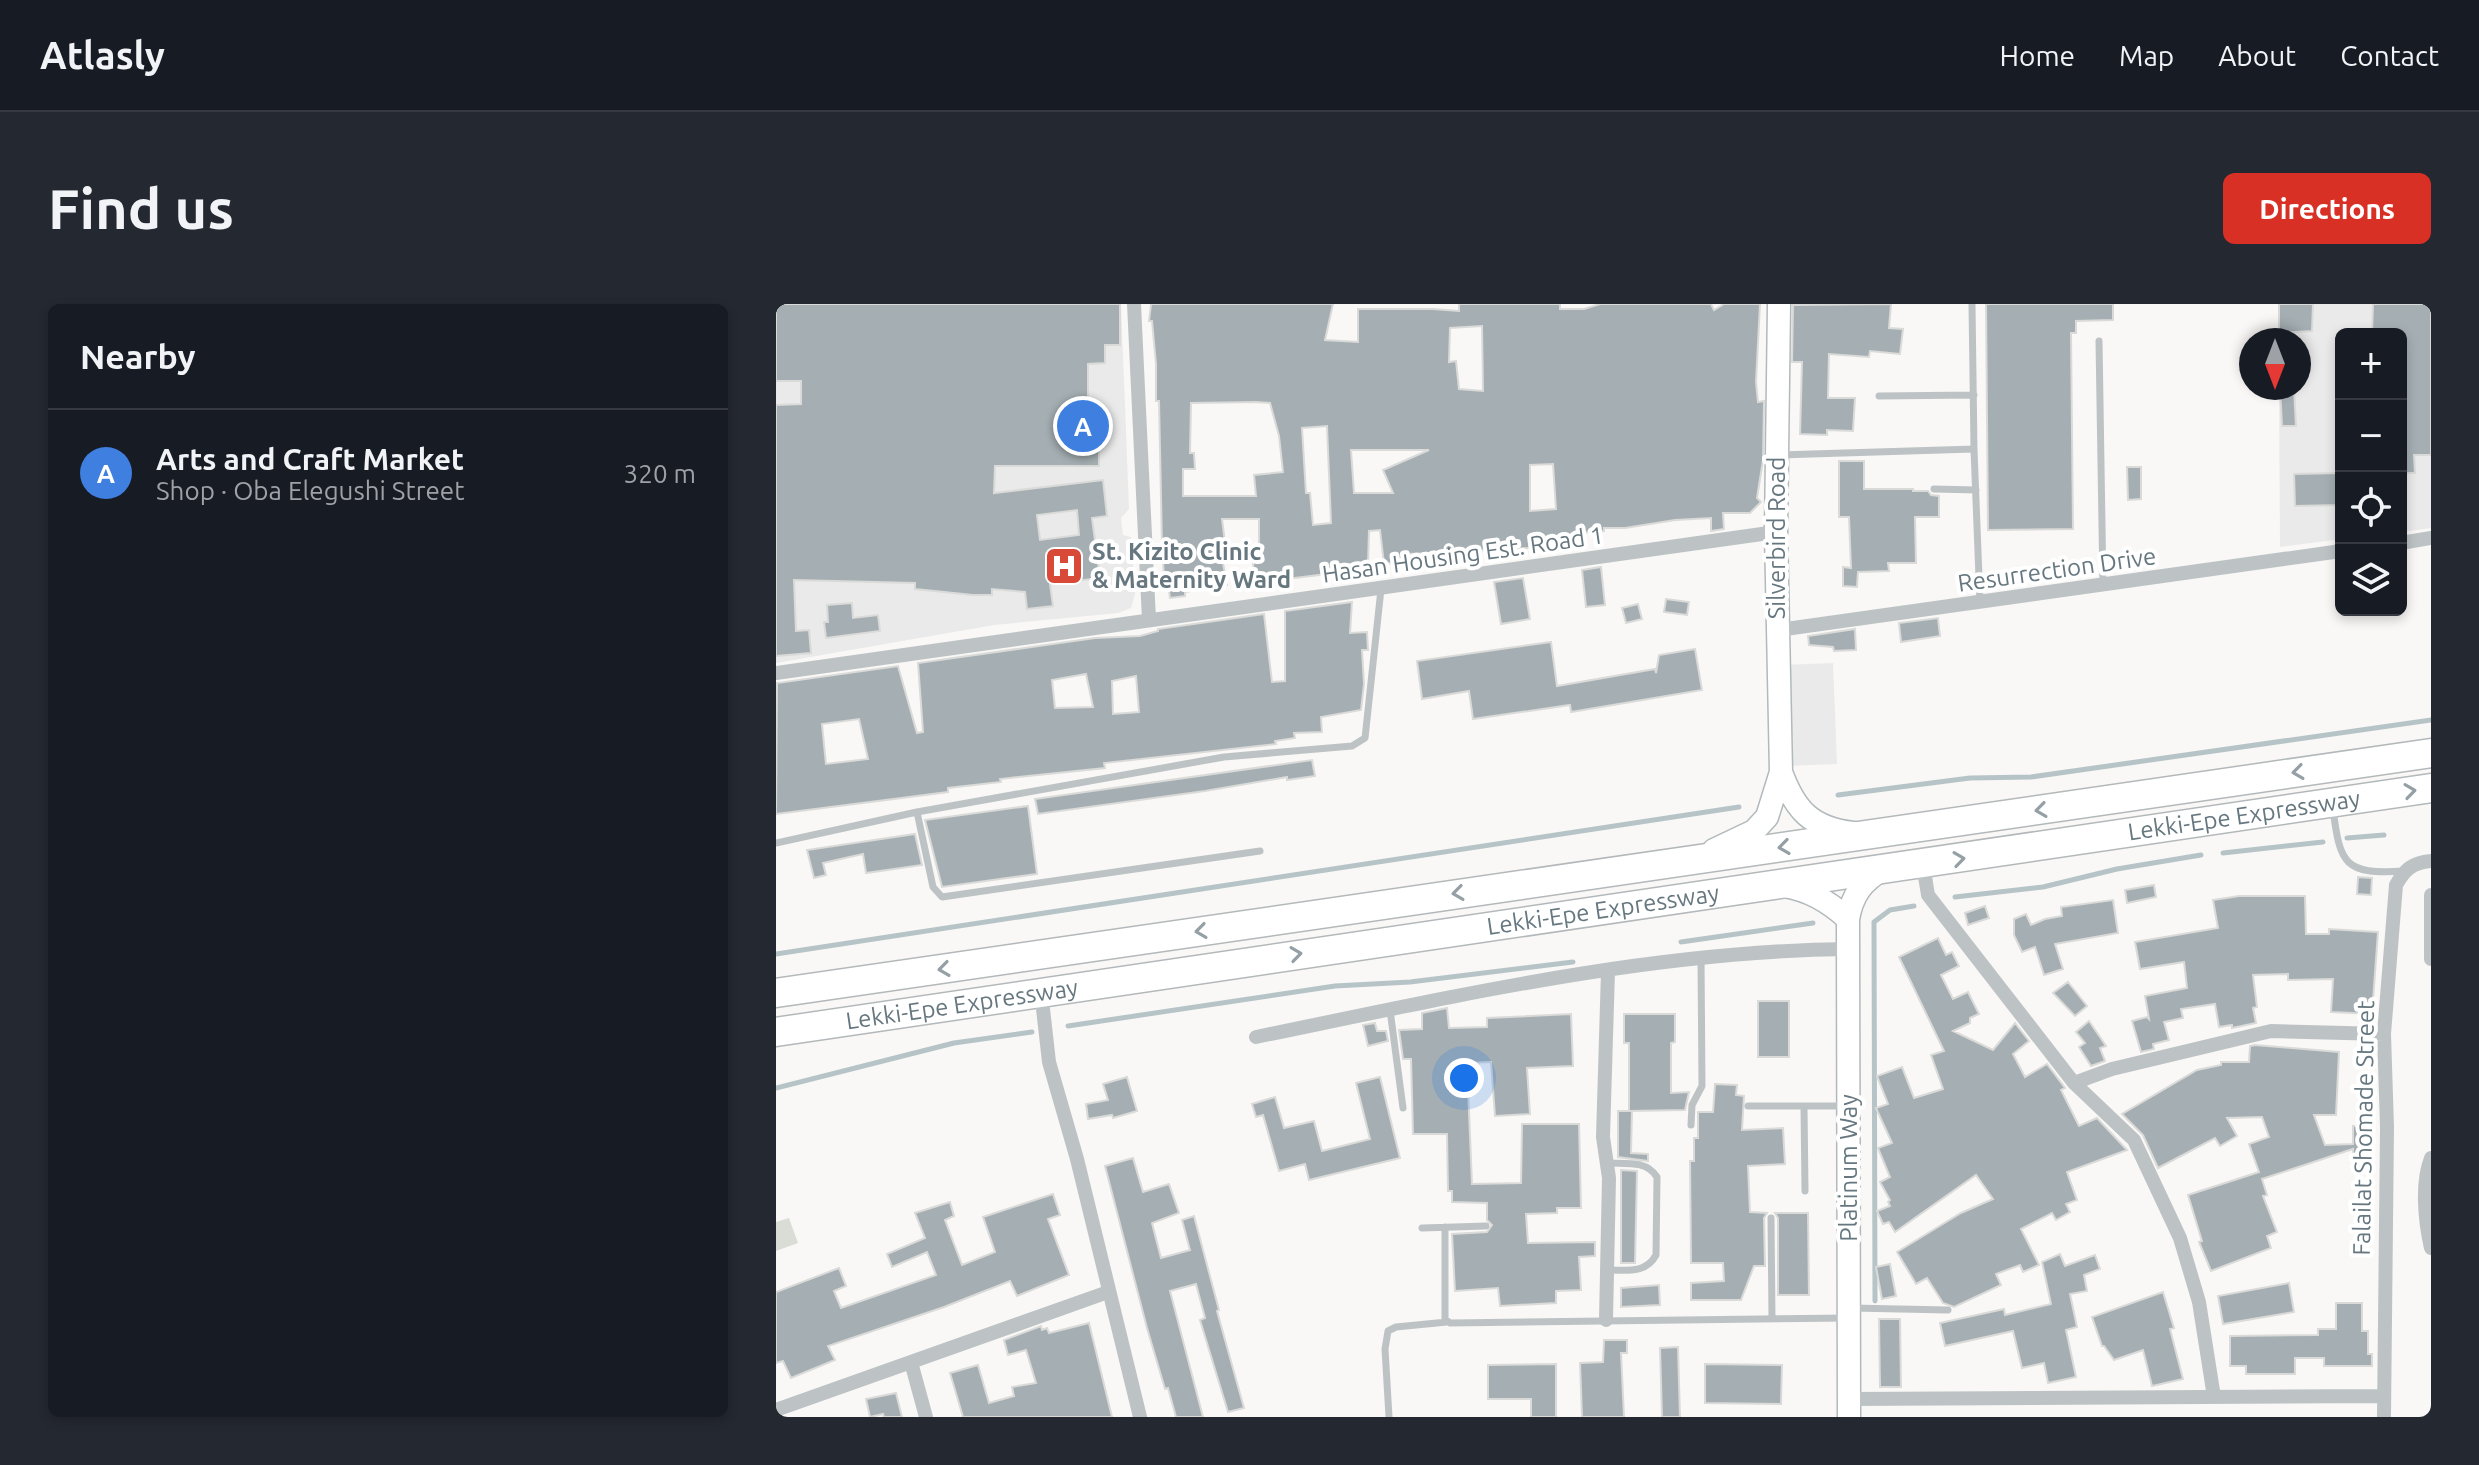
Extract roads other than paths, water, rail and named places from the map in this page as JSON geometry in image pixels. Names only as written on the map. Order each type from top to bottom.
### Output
[{"type":"highway","name":"Lekki-Epe Expressway","points":[[776,993],[2431,753]]},
{"type":"highway","name":"Lekki-Epe Expressway","points":[[776,1032],[2431,788]]},
{"type":"highway","points":[[776,1001],[811,988]]},
{"type":"street","points":[[1134,304],[1149,620]]},
{"type":"street","name":"Silverbird Road","points":[[1779,304],[1776,532],[1781,772]]},
{"type":"street","name":"Hasan Housing Est. Road 1","points":[[776,673],[1776,532]]},
{"type":"street","points":[[2407,542],[2431,538]]},
{"type":"street","name":"Resurrection Drive","points":[[1778,630],[2335,552]]},
{"type":"street","points":[[1781,772],[1790,797],[1807,817],[1832,831],[1870,835]]},
{"type":"street","points":[[1679,861],[1716,849],[1754,831],[1767,817],[1781,772]]},
{"type":"street","points":[[2404,871],[2416,862],[2431,861]]},
{"type":"street","points":[[1923,864],[1928,895],[2074,1083],[2134,1140],[2180,1238],[2199,1302],[2214,1397]]},
{"type":"street","name":"Platinum Way","points":[[1849,1408],[1848,919],[1857,891],[1869,877],[1882,870]]},
{"type":"street","name":"Falailat Shomade Street","points":[[2384,1417],[2387,1127],[2384,1034],[2396,885],[2404,871]]},
{"type":"street","points":[[1776,885],[1802,889],[1836,908],[1848,919]]},
{"type":"street","points":[[2431,895],[2431,959]]},
{"type":"street","points":[[1256,1037],[1538,981],[1701,958],[1784,950],[1848,949]]},
{"type":"street","points":[[1606,1320],[1609,1178],[1603,1137],[1608,971]]},
{"type":"street","points":[[1041,991],[1049,1062],[1077,1159],[1140,1417]]},
{"type":"street","points":[[2074,1083],[2112,1069],[2271,1031],[2384,1034]]},
{"type":"street","points":[[2431,1158],[2427,1168],[2427,1229],[2431,1248]]},
{"type":"street","points":[[776,1410],[1108,1292]]},
{"type":"street","points":[[911,1362],[926,1417]]},
{"type":"street","points":[[1849,1408],[2214,1397],[2383,1396]]},
{"type":"lane","points":[[1972,304],[1980,603]]},
{"type":"lane","points":[[2099,341],[2103,586]]},
{"type":"lane","points":[[1879,396],[1974,395]]},
{"type":"lane","points":[[1777,455],[1974,449]]},
{"type":"lane","points":[[1934,489],[1976,490]]},
{"type":"lane","points":[[776,843],[917,812],[1224,757],[1352,746],[1365,738],[1381,589]]},
{"type":"lane","points":[[2332,803],[2339,848],[2348,863],[2367,871],[2404,871]]},
{"type":"lane","points":[[917,812],[933,887],[942,897],[1260,851]]},
{"type":"lane","points":[[1691,1125],[1692,1105],[1702,1086],[1701,958]]},
{"type":"lane","points":[[1390,1010],[1403,1108]]},
{"type":"lane","points":[[1748,1106],[1848,1106]]},
{"type":"lane","points":[[1804,1106],[1805,1191]]},
{"type":"lane","points":[[1607,1163],[1640,1164],[1651,1168],[1657,1177],[1656,1255],[1652,1263],[1642,1269],[1607,1270]]},
{"type":"lane","points":[[1771,1218],[1772,1318]]},
{"type":"lane","points":[[1422,1228],[1486,1226]]},
{"type":"lane","points":[[1445,1227],[1447,1322]]},
{"type":"lane","points":[[1389,1417],[1385,1349],[1388,1331],[1396,1327],[1447,1322],[1772,1318],[1948,1310]]},
{"type":"waterway","points":[[1838,795],[1970,778],[2031,777],[2431,720]]},
{"type":"waterway","points":[[776,954],[1739,807]]},
{"type":"waterway","points":[[2347,838],[2384,835]]},
{"type":"waterway","points":[[2223,853],[2323,842]]},
{"type":"waterway","points":[[1955,897],[2043,887],[2117,869],[2201,855]]},
{"type":"waterway","points":[[1875,1301],[1874,922],[1890,910],[1914,906]]},
{"type":"waterway","points":[[1681,942],[1813,923]]},
{"type":"waterway","points":[[1068,1026],[1335,986],[1410,982],[1573,962]]},
{"type":"waterway","points":[[776,1088],[954,1043],[1032,1032]]},
{"type":"place","name":"Arts and Craft Market","points":[[1083,426]]},
{"type":"place","name":"St. Kizito Clinic & Maternity Ward","points":[[1064,566]]}]
